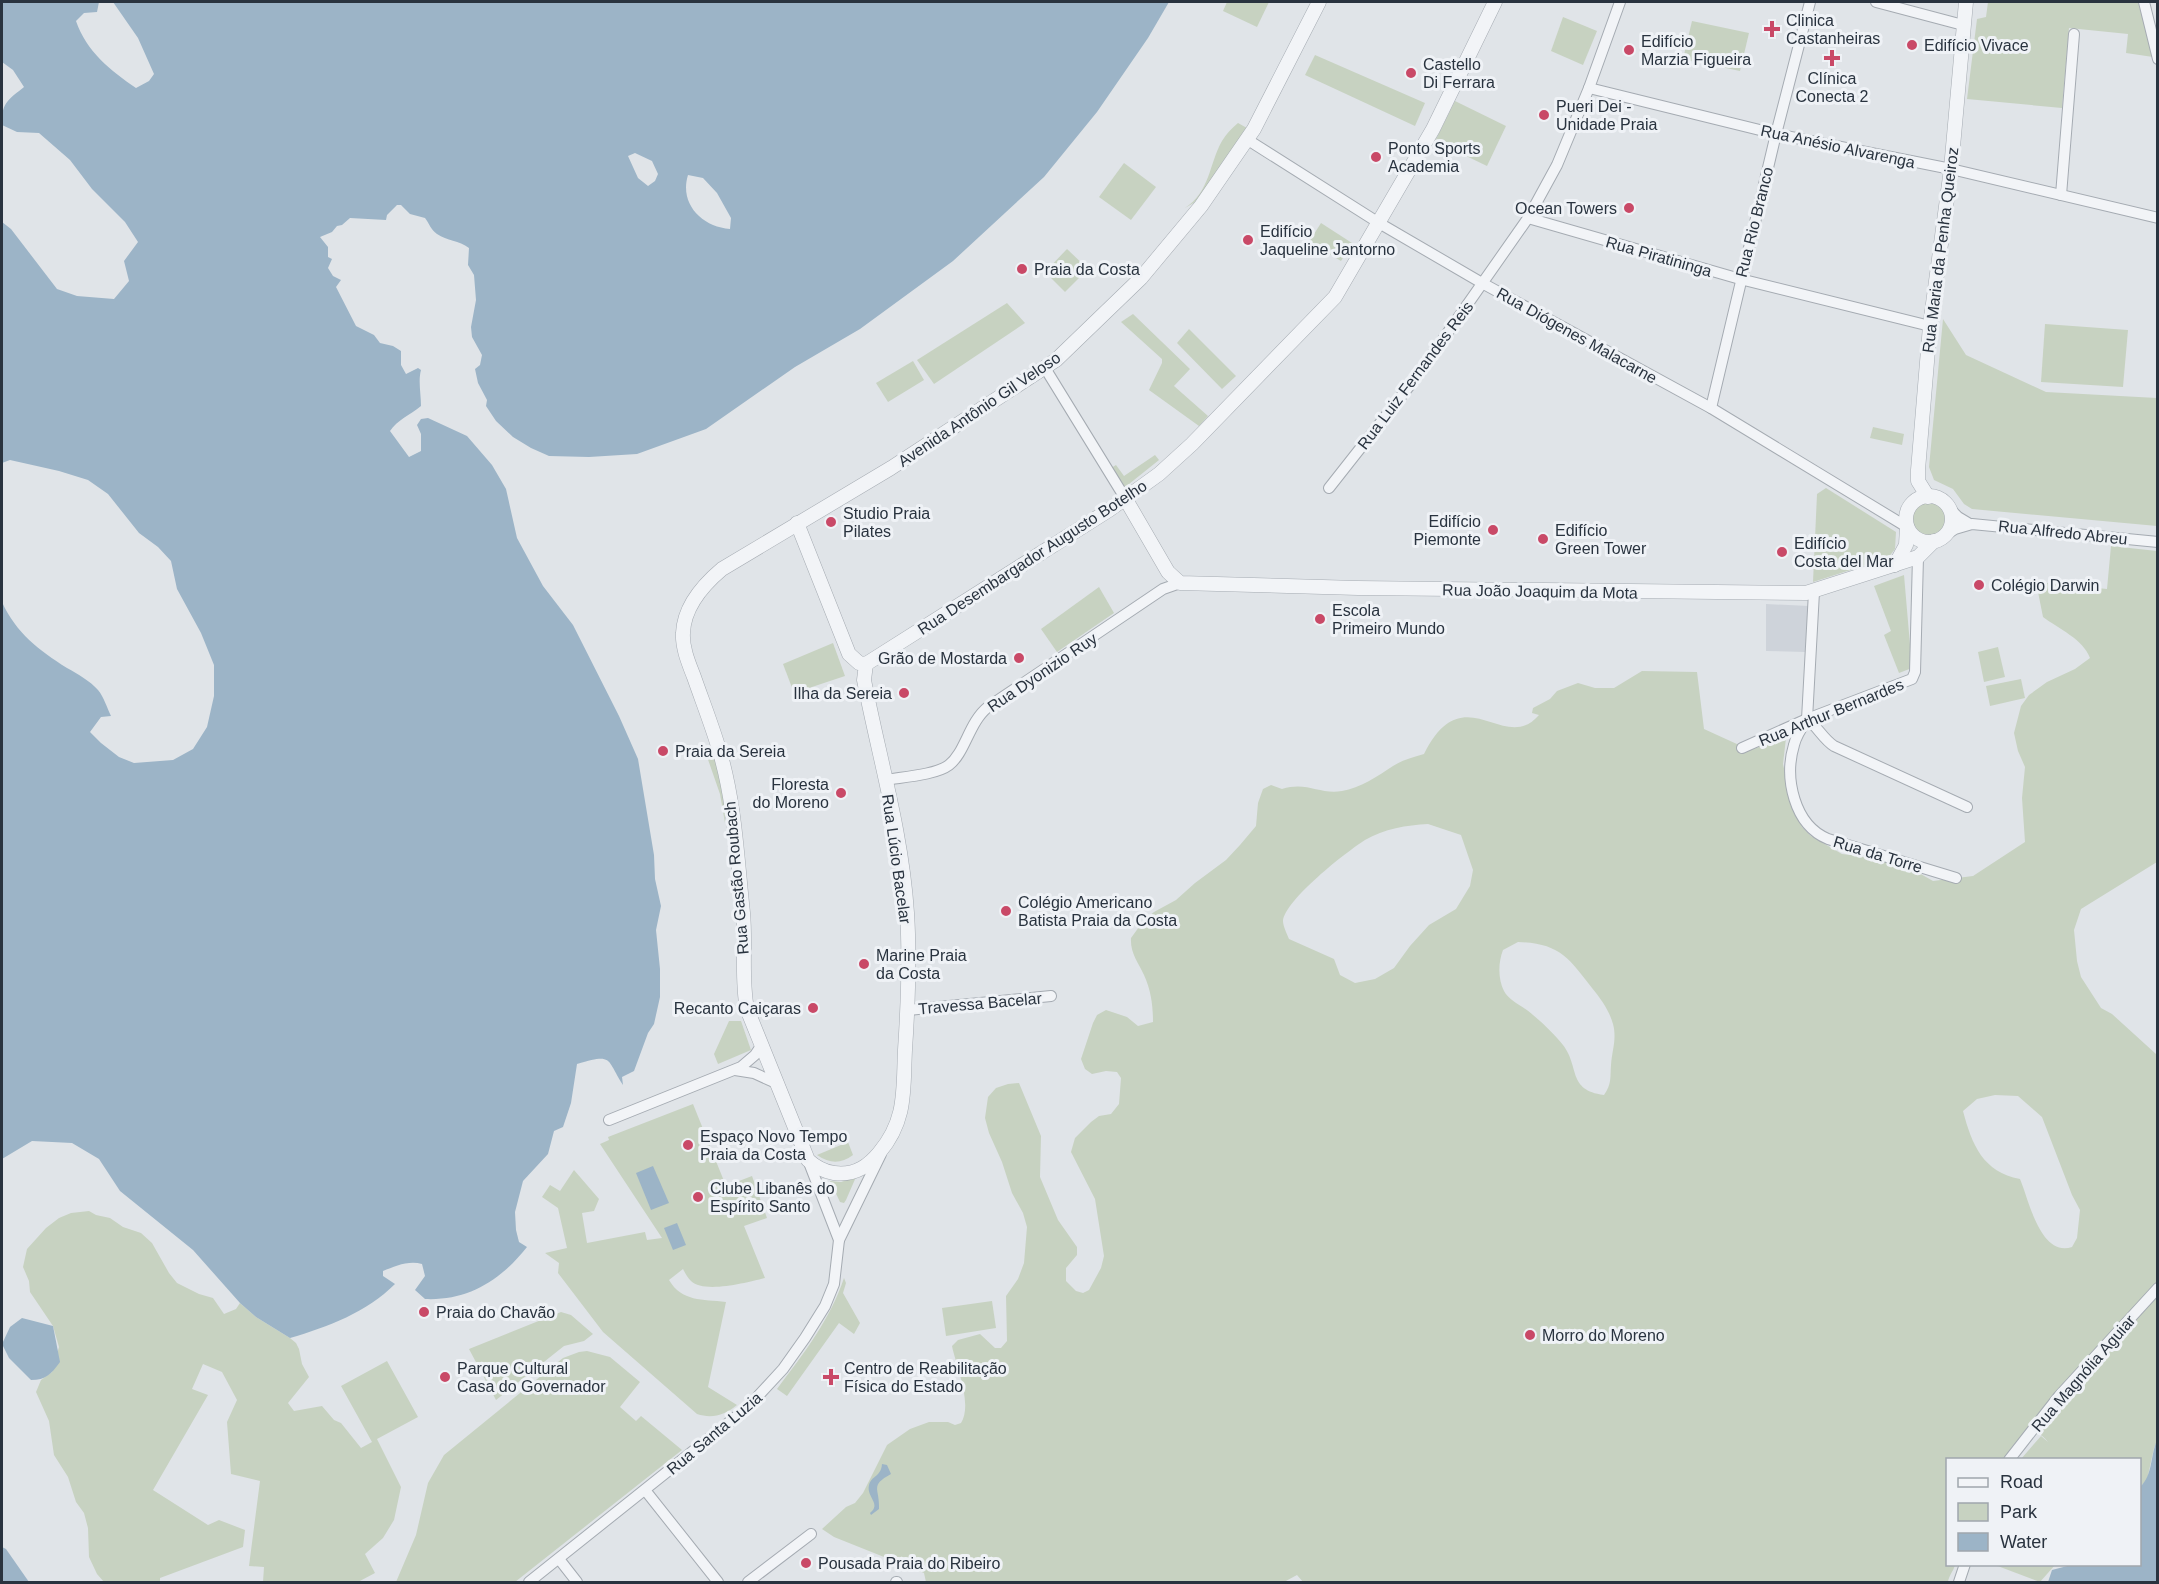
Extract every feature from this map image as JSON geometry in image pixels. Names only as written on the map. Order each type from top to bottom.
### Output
[{"type":"street","name":"Avenida Antônio Gil Veloso","points":[[797,523],[891,468],[1045,368],[1141,278],[1201,206],[1248,140],[1319,2]]},
{"type":"street","name":"Rua Desembargador Augusto Botelho","points":[[866,664],[1159,474],[1192,444],[1335,297],[1436,121],[1495,2]]},
{"type":"street","name":"Rua Luiz Fernandes Reis","points":[[1329,488],[1418,375],[1528,219],[1557,165],[1589,88],[1620,2]]},
{"type":"street","name":"Rua Rio Branco","points":[[1711,408],[1740,279],[1810,2]]},
{"type":"street","points":[[1876,2],[1964,25]]},
{"type":"street","name":"Rua Maria da Penha Queiroz","points":[[1928,497],[1918,481],[1918,470],[1930,326],[1951,169],[1966,2]]},
{"type":"street","points":[[2144,2],[2157,59]]},
{"type":"street","points":[[2061,195],[2074,34]]},
{"type":"street","name":"Rua Anésio Alvarenga","points":[[1589,88],[1776,134],[1951,169],[2157,218]]},
{"type":"street","name":"Rua Diógenes Malacarne","points":[[1248,140],[1379,223],[1482,283],[1711,408],[1907,527]]},
{"type":"street","name":"Rua Piratininga","points":[[1528,219],[1740,279],[1930,326]]},
{"type":"street","points":[[1045,368],[1168,572],[1180,583]]},
{"type":"street","points":[[1895,565],[1906,545],[1906,516],[1908,509],[1920,499],[1935,498],[1968,524],[1939,538],[1920,541],[1907,527]]},
{"type":"street","points":[[1895,565],[1918,557],[1939,538],[1951,522],[1948,507]]},
{"type":"street","points":[[797,523],[849,654],[859,663],[866,664]]},
{"type":"street","name":"Rua Gastão Roubach","points":[[797,523],[711,578],[700,590],[692,604],[682,633],[685,650],[719,748],[724,772],[743,914],[745,994],[749,1015],[839,1240]]},
{"type":"street","name":"Rua Alfredo Abreu","points":[[1968,524],[2157,542]]},
{"type":"street","name":"Rua Arthur Bernardes","points":[[1742,748],[1807,719],[1912,679],[1915,672],[1918,557]]},
{"type":"street","name":"Rua João Joaquim da Mota","points":[[1180,583],[1657,593],[1814,592],[1895,565]]},
{"type":"street","name":"Rua Dyonizio Ruy","points":[[885,780],[947,767],[955,760],[977,719],[984,711],[1163,589],[1180,583]]},
{"type":"street","points":[[1814,592],[1807,719],[1815,725],[1825,741],[1834,746],[1967,807]]},
{"type":"street","name":"Rua Lúcio Bacelar","points":[[839,1240],[893,1134],[903,1107],[908,1010],[907,912],[898,846],[864,680],[866,664]]},
{"type":"street","name":"Rua da Torre","points":[[1807,719],[1794,744],[1790,772],[1797,805],[1806,823],[1819,835],[1828,839],[1956,879]]},
{"type":"street","name":"Travessa Bacelar","points":[[908,1010],[1051,996]]},
{"type":"street","points":[[609,1120],[735,1070],[751,1060],[761,1046]]},
{"type":"street","points":[[735,1070],[754,1073],[776,1083]]},
{"type":"street","points":[[808,1160],[826,1172],[847,1174],[866,1166],[887,1143]]},
{"type":"street","name":"Rua Santa Luzia","points":[[529,1582],[747,1408],[783,1369],[825,1305],[834,1284],[839,1240]]},
{"type":"street","name":"Rua Magnólia Aguiar","points":[[2011,1458],[2059,1396],[2157,1288]]},
{"type":"street","points":[[645,1490],[718,1582]]},
{"type":"street","points":[[748,1582],[811,1534]]},
{"type":"street","points":[[558,1559],[577,1582]]},
{"type":"street","points":[[1959,1582],[1964,1566]]},
{"type":"shaded area","points":[[1766,604],[1809,606],[1805,652],[1766,651]]},
{"type":"green space","points":[[1227,2],[1269,2],[1257,27],[1223,11]]},
{"type":"green space","points":[[1988,2],[2138,2],[2153,57],[2126,53],[2128,34],[2069,28],[2062,108],[1967,99],[1977,19],[1986,17]]},
{"type":"green space","points":[[1563,17],[1597,31],[1583,65],[1551,51]]},
{"type":"green space","points":[[1692,21],[1749,33],[1740,71],[1683,59]]},
{"type":"green space","points":[[1315,55],[1425,103],[1415,126],[1305,75]]},
{"type":"green space","points":[[1455,101],[1506,126],[1487,166],[1435,141]]},
{"type":"green space","points":[[1238,123],[1247,128],[1197,201],[1185,208],[1200,194],[1222,141]]},
{"type":"green space","points":[[1124,163],[1156,187],[1131,220],[1099,197]]},
{"type":"green space","points":[[1321,223],[1352,243],[1341,261],[1309,242]]},
{"type":"green space","points":[[1067,249],[1088,269],[1065,292],[1045,272]]},
{"type":"green space","points":[[1007,303],[1025,323],[934,384],[917,360]]},
{"type":"green space","points":[[1133,314],[1190,369],[1174,386],[1208,416],[1199,426],[1149,390],[1162,359],[1121,322]]},
{"type":"green space","points":[[1943,319],[1966,355],[2046,392],[2157,398],[2157,526],[1972,509],[1964,504],[1953,489],[1934,480],[1929,467]]},
{"type":"green space","points":[[2045,324],[2128,330],[2123,387],[2041,382]]},
{"type":"green space","points":[[1189,329],[1236,376],[1222,389],[1177,343]]},
{"type":"green space","points":[[913,361],[924,380],[888,402],[876,383]]},
{"type":"green space","points":[[1873,427],[1904,434],[1902,445],[1870,438]]},
{"type":"green space","points":[[1155,455],[1159,460],[1124,488],[1111,468],[1116,465],[1124,476]]},
{"type":"green space","points":[[1826,488],[1896,532],[1895,549],[1888,558],[1813,582],[1817,494]]},
{"type":"green space","points":[[1929,503],[1941,508],[1946,520],[1941,532],[1929,537],[1917,532],[1912,520],[1917,508]]},
{"type":"green space","points":[[2111,546],[2157,551],[2157,862],[2081,909],[2074,930],[2081,977],[2101,1008],[2112,1014],[2157,1053],[2158,1440],[2147,1480],[2141,1486],[2141,1458],[2022,1458],[2041,1436],[2048,1442],[2041,1435],[2035,1432],[2028,1433],[2017,1441],[2005,1458],[1946,1458],[1946,1566],[1954,1566],[1948,1582],[1303,1582],[1297,1575],[1284,1582],[926,1582],[924,1573],[834,1537],[822,1529],[846,1507],[855,1503],[863,1493],[887,1445],[910,1429],[929,1422],[948,1422],[955,1425],[961,1423],[965,1406],[964,1396],[952,1346],[958,1340],[980,1334],[995,1348],[1001,1348],[1007,1341],[1006,1296],[1018,1279],[1024,1263],[1027,1227],[985,1118],[988,1097],[996,1088],[1019,1083],[1041,1136],[1040,1177],[1058,1220],[1077,1247],[1077,1255],[1066,1268],[1066,1281],[1076,1291],[1083,1293],[1089,1290],[1101,1268],[1104,1256],[1095,1199],[1071,1152],[1075,1138],[1091,1122],[1099,1116],[1111,1114],[1119,1104],[1121,1078],[1117,1072],[1106,1071],[1092,1074],[1085,1069],[1081,1059],[1093,1023],[1097,1015],[1106,1010],[1127,1017],[1138,1026],[1153,1022],[1150,992],[1133,953],[1131,938],[1144,920],[1176,900],[1226,860],[1240,845],[1256,826],[1258,803],[1263,789],[1271,785],[1282,789],[1299,786],[1334,792],[1342,791],[1369,781],[1400,762],[1424,754],[1439,731],[1454,720],[1469,717],[1512,727],[1526,725],[1539,715],[1532,713],[1533,708],[1550,699],[1557,691],[1578,683],[1595,688],[1614,688],[1642,671],[1697,672],[1704,729],[1750,750],[1786,738],[1783,764],[1793,808],[1802,827],[1811,836],[1842,854],[1876,858],[1919,873],[1933,881],[1973,876],[2025,842],[2022,798],[2025,767],[2014,733],[2021,706],[2029,695],[2047,682],[2075,669],[2090,658],[2082,645],[2043,617],[2036,582],[2107,589]],"holes":[[[1428,824],[1461,835],[1473,870],[1470,886],[1456,909],[1429,925],[1394,968],[1375,979],[1355,983],[1340,975],[1334,959],[1289,939],[1283,921],[1294,901],[1331,865],[1365,840],[1396,828]],[[1518,942],[1544,945],[1562,954],[1584,977],[1607,1009],[1615,1035],[1610,1080],[1604,1095],[1592,1092],[1579,1083],[1568,1053],[1560,1041],[1530,1012],[1506,995],[1500,976],[1501,955],[1503,950]],[[1995,1095],[2018,1096],[2042,1117],[2080,1210],[2077,1238],[2072,1247],[2061,1248],[2052,1244],[2037,1225],[2020,1179],[1997,1170],[1988,1163],[1975,1146],[1963,1111],[1977,1099]]]},
{"type":"green space","points":[[1904,575],[1912,668],[1899,673],[1884,635],[1891,631],[1874,586]]},
{"type":"green space","points":[[1099,587],[1114,613],[1057,652],[1041,629]]},
{"type":"green space","points":[[833,643],[845,676],[794,693],[783,664]]},
{"type":"green space","points":[[1998,647],[2005,677],[1984,682],[1978,652]]},
{"type":"green space","points":[[2021,679],[2025,698],[1990,706],[1986,686]]},
{"type":"green space","points":[[707,745],[715,758],[718,769],[725,823],[720,794],[704,748]]},
{"type":"green space","points":[[729,1021],[741,1021],[751,1050],[718,1064],[714,1054]]},
{"type":"green space","points":[[693,1104],[726,1186],[752,1176],[767,1218],[744,1226],[765,1278],[727,1286],[706,1287],[691,1281],[683,1269],[669,1280],[686,1296],[726,1302],[708,1387],[737,1405],[723,1414],[713,1416],[697,1414],[603,1332],[558,1273],[559,1263],[545,1253],[567,1248],[558,1208],[542,1197],[550,1185],[560,1191],[574,1170],[599,1199],[594,1211],[582,1213],[587,1243],[645,1232],[647,1240],[662,1238],[600,1144],[609,1140],[608,1137]]},
{"type":"green space","points":[[848,1142],[853,1155],[844,1160],[835,1162],[817,1155]]},
{"type":"green space","points":[[856,1177],[846,1200],[844,1203],[840,1202],[830,1181],[841,1182]]},
{"type":"green space","points":[[89,1211],[141,1233],[152,1243],[177,1283],[213,1298],[224,1314],[236,1309],[240,1303],[256,1317],[296,1343],[302,1364],[309,1377],[288,1403],[294,1411],[322,1406],[334,1420],[341,1423],[361,1448],[372,1442],[341,1386],[387,1361],[418,1417],[377,1439],[401,1487],[394,1520],[383,1538],[365,1554],[375,1573],[358,1582],[263,1582],[264,1567],[249,1566],[260,1481],[231,1474],[227,1422],[237,1400],[222,1372],[203,1364],[192,1389],[208,1395],[153,1490],[208,1525],[219,1520],[245,1530],[243,1547],[160,1578],[160,1582],[104,1582],[97,1574],[89,1557],[88,1528],[84,1513],[76,1502],[68,1477],[54,1455],[49,1421],[36,1392],[41,1380],[52,1372],[59,1347],[53,1326],[30,1292],[29,1281],[23,1267],[27,1249],[46,1228],[59,1218],[71,1213]]},
{"type":"green space","points":[[844,1278],[846,1283],[843,1293],[860,1323],[854,1334],[839,1323],[787,1396],[777,1389],[824,1322]]},
{"type":"green space","points":[[992,1301],[996,1328],[946,1336],[942,1308]]},
{"type":"green space","points":[[561,1312],[571,1315],[593,1334],[584,1341],[564,1346],[496,1400],[469,1349]]},
{"type":"green space","points":[[587,1351],[610,1357],[640,1382],[620,1407],[636,1421],[641,1416],[682,1450],[515,1582],[396,1582],[416,1535],[428,1483],[444,1455],[563,1358]]},
{"type":"green space","points":[[1998,1566],[2054,1566],[2040,1582]]},
{"type":"water","points":[[2,2],[99,2],[97,12],[84,13],[76,21],[80,32],[100,59],[136,88],[149,81],[154,74],[138,38],[113,2],[1169,2],[1148,38],[1097,112],[1044,177],[953,261],[860,329],[795,367],[706,429],[637,454],[589,457],[549,456],[513,437],[496,421],[486,406],[487,400],[478,383],[475,369],[480,365],[482,355],[472,337],[471,327],[476,300],[474,275],[468,265],[469,248],[437,234],[425,218],[410,214],[401,205],[397,205],[387,215],[386,220],[350,218],[332,232],[320,237],[328,247],[328,257],[332,259],[328,268],[333,276],[341,280],[336,287],[356,326],[374,335],[380,343],[393,346],[401,351],[401,365],[406,374],[418,368],[421,370],[421,406],[390,431],[409,457],[421,451],[421,434],[417,425],[421,419],[428,418],[467,436],[492,465],[506,489],[517,538],[543,586],[573,625],[638,759],[654,855],[655,879],[661,906],[656,930],[660,997],[654,1024],[648,1033],[634,1071],[622,1077],[623,1085],[611,1064],[603,1059],[577,1064],[571,1103],[563,1127],[554,1131],[548,1154],[523,1181],[515,1212],[516,1230],[519,1242],[527,1247],[495,1278],[469,1292],[441,1299],[425,1299],[415,1290],[425,1276],[422,1264],[402,1264],[383,1271],[383,1276],[395,1284],[372,1303],[333,1323],[290,1338],[256,1317],[240,1303],[193,1250],[120,1191],[99,1159],[72,1143],[32,1141],[2,1159],[2,602],[14,623],[29,640],[98,690],[111,716],[101,717],[90,732],[119,757],[134,763],[173,760],[193,749],[207,727],[214,696],[214,665],[201,633],[177,589],[171,561],[158,547],[139,533],[108,494],[88,480],[59,471],[10,460],[2,463],[2,222],[11,229],[57,289],[77,296],[114,299],[129,281],[124,261],[138,242],[125,222],[92,189],[70,160],[39,133],[17,132],[2,125],[4,107],[24,87],[13,70],[2,62]],"holes":[[[635,153],[652,161],[658,174],[655,181],[648,186],[638,178],[628,156]],[[688,175],[703,178],[717,193],[731,218],[730,229],[710,224],[695,212],[687,195]]]},
{"type":"water","points":[[653,1166],[669,1203],[651,1210],[636,1173]]},
{"type":"water","points":[[677,1223],[686,1245],[673,1250],[664,1228]]},
{"type":"water","points":[[22,1318],[53,1326],[60,1362],[51,1373],[41,1379],[31,1380],[9,1358],[2,1344],[10,1327]]},
{"type":"water","points":[[2157,1440],[2157,1582],[2048,1582],[2052,1570],[2067,1566],[2141,1566],[2141,1486],[2147,1477]]},
{"type":"water","points":[[882,1464],[887,1465],[891,1474],[878,1485],[879,1509],[871,1515],[874,1503],[869,1485],[880,1471]]},
{"type":"water","points":[[2,1547],[6,1549],[29,1582],[2,1582]]},
{"type":"place","name":"Clinica Castanheiras","points":[[1772,29]]},
{"type":"place","name":"Edifício Vivace","points":[[1912,45]]},
{"type":"place","name":"Edifício Marzia Figueira","points":[[1629,50]]},
{"type":"place","name":"Clínica Conecta 2","points":[[1832,58]]},
{"type":"place","name":"Castello Di Ferrara","points":[[1411,73]]},
{"type":"place","name":"Pueri Dei - Unidade Praia","points":[[1544,115]]},
{"type":"place","name":"Ponto Sports Academia","points":[[1376,157]]},
{"type":"place","name":"Ocean Towers","points":[[1629,208]]},
{"type":"place","name":"Edifício Jaqueline Jantorno","points":[[1248,240]]},
{"type":"place","name":"Praia da Costa","points":[[1022,269]]},
{"type":"place","name":"Studio Praia Pilates","points":[[831,522]]},
{"type":"place","name":"Edifício Piemonte","points":[[1493,530]]},
{"type":"place","name":"Edifício Green Tower","points":[[1543,539]]},
{"type":"place","name":"Edifício Costa del Mar","points":[[1782,552]]},
{"type":"place","name":"Colégio Darwin","points":[[1979,585]]},
{"type":"place","name":"Escola Primeiro Mundo","points":[[1320,619]]},
{"type":"place","name":"Grão de Mostarda","points":[[1019,658]]},
{"type":"place","name":"Ilha da Sereia","points":[[904,693]]},
{"type":"place","name":"Praia da Sereia","points":[[663,751]]},
{"type":"place","name":"Floresta do Moreno","points":[[841,793]]},
{"type":"place","name":"Colégio Americano Batista Praia da Costa","points":[[1006,911]]},
{"type":"place","name":"Marine Praia da Costa","points":[[864,964]]},
{"type":"place","name":"Recanto Caiçaras","points":[[813,1008]]},
{"type":"place","name":"Espaço Novo Tempo Praia da Costa","points":[[688,1145]]},
{"type":"place","name":"Clube Libanês do Espírito Santo","points":[[698,1197]]},
{"type":"place","name":"Praia do Chavão","points":[[424,1312]]},
{"type":"place","name":"Morro do Moreno","points":[[1530,1335]]},
{"type":"place","name":"Parque Cultural Casa do Governador","points":[[445,1377]]},
{"type":"place","name":"Centro de Reabilitação Física do Estado","points":[[831,1377]]},
{"type":"place","name":"Pousada Praia do Ribeiro","points":[[806,1563]]}]
